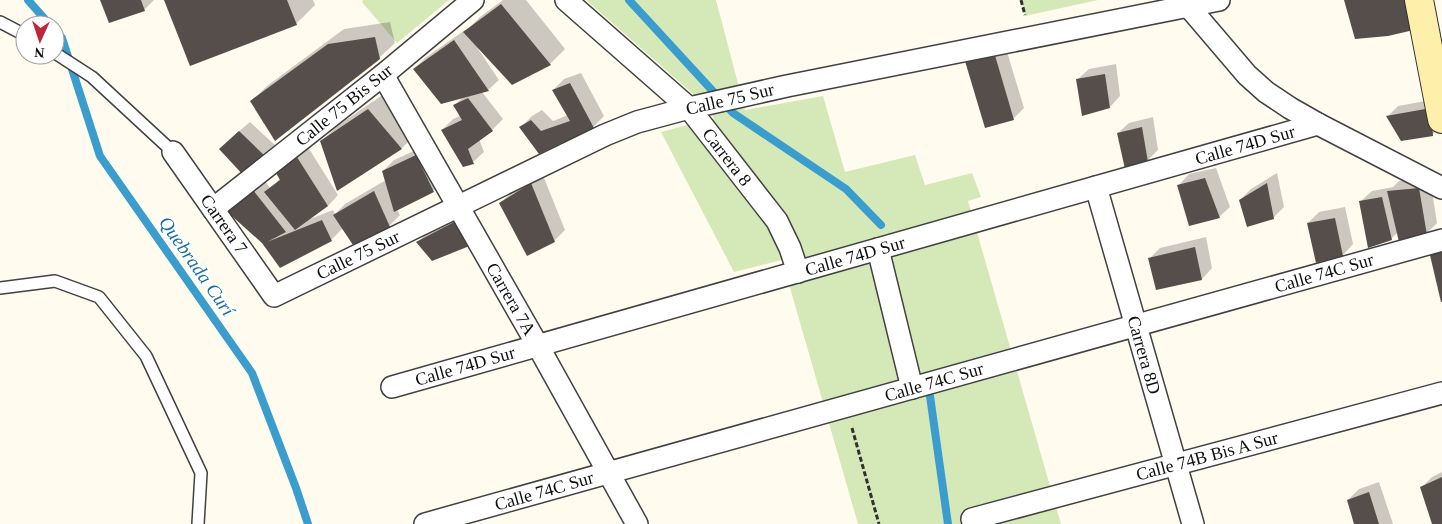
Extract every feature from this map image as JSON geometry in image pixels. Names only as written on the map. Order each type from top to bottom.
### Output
[{"type":"street","name":"Calle 75 Bis Sur","points":[[213,209],[383,75],[473,0]]},
{"type":"street","name":"Carrera 8","points":[[566,0],[697,106],[777,222],[790,248],[798,272]]},
{"type":"street","name":"Calle 75 Sur","points":[[274,296],[636,122],[697,106],[797,84],[1186,3],[1219,0]]},
{"type":"street","points":[[1418,0],[1442,119]]},
{"type":"street","points":[[1186,3],[1248,76],[1266,92],[1318,124],[1442,188]]},
{"type":"street","name":"Carrera 7A","points":[[383,75],[637,524]]},
{"type":"street","name":"Calle 74D Sur","points":[[392,387],[1318,124]]},
{"type":"street","name":"Carrera 7","points":[[173,152],[274,296]]},
{"type":"street","name":"Carrera 8D","points":[[1096,187],[1193,524]]},
{"type":"street","name":"Calle 74C Sur","points":[[426,524],[1442,240]]},
{"type":"street","points":[[878,249],[912,388]]},
{"type":"street","name":"Calle 74B Bis A Sur","points":[[972,519],[1442,393]]},
{"type":"lane","points":[[0,22],[15,30]]},
{"type":"lane","points":[[65,59],[92,77],[173,152]]},
{"type":"lane","points":[[0,288],[55,281],[99,297],[146,356],[201,473],[198,524]]},
{"type":"path","points":[[846,406],[879,524]]},
{"type":"green space","points":[[363,0],[449,0],[397,43],[362,2]]},
{"type":"green space","points":[[586,0],[716,0],[745,110],[823,96],[845,172],[915,155],[925,185],[972,173],[981,197],[968,201],[1061,524],[858,524],[782,260],[734,272],[661,132],[714,118],[691,92]]},
{"type":"green space","points":[[1021,0],[1098,0],[1025,16]]},
{"type":"building","points":[[100,0],[141,0],[145,11],[109,23]]},
{"type":"building","points":[[164,0],[287,0],[297,25],[190,66]]},
{"type":"building","points":[[1344,0],[1413,0],[1418,29],[1388,36],[1355,39]]},
{"type":"building","points":[[501,4],[551,65],[512,85],[463,32]]},
{"type":"building","points":[[375,37],[380,59],[275,141],[250,101],[328,44]]},
{"type":"building","points":[[454,40],[489,91],[441,104],[413,69]]},
{"type":"building","points":[[994,52],[1014,120],[985,128],[965,61]]},
{"type":"building","points":[[1105,74],[1110,108],[1082,116],[1076,79]]},
{"type":"building","points":[[570,83],[594,128],[539,154],[519,127],[531,120],[541,131],[570,121],[552,90]]},
{"type":"building","points":[[468,98],[493,131],[468,149],[474,164],[463,167],[441,130],[462,120],[453,105]]},
{"type":"building","points":[[1431,108],[1433,136],[1401,141],[1386,116]]},
{"type":"building","points":[[368,109],[402,149],[337,191],[320,141]]},
{"type":"building","points":[[1142,127],[1148,162],[1125,169],[1117,133]]},
{"type":"building","points":[[239,131],[266,157],[245,177],[219,149]]},
{"type":"building","points":[[295,154],[328,206],[295,230],[264,192],[280,180],[276,173]]},
{"type":"building","points":[[416,155],[434,192],[394,212],[382,171]]},
{"type":"building","points":[[1205,178],[1220,218],[1189,226],[1177,185]]},
{"type":"building","points":[[531,183],[555,242],[527,256],[499,203]]},
{"type":"building","points":[[1267,183],[1274,219],[1247,227],[1239,200]]},
{"type":"building","points":[[1419,188],[1427,235],[1399,242],[1387,191]]},
{"type":"building","points":[[253,190],[286,232],[267,242],[322,220],[332,241],[280,268],[262,243],[224,209]]},
{"type":"building","points":[[374,191],[390,227],[353,245],[333,215]]},
{"type":"building","points":[[1382,197],[1392,240],[1368,248],[1359,201]]},
{"type":"building","points":[[1335,218],[1343,256],[1316,263],[1307,223]]},
{"type":"building","points":[[456,221],[472,245],[432,261],[416,242]]},
{"type":"building","points":[[1195,247],[1202,280],[1156,290],[1148,258]]},
{"type":"building","points":[[1442,248],[1442,302],[1441,302],[1429,251]]},
{"type":"building","points":[[1442,477],[1442,524],[1432,524],[1420,487]]},
{"type":"building","points":[[1369,492],[1379,524],[1354,524],[1347,500]]},
{"type":"waterway","name":"Quebrada Curí","points":[[28,0],[41,15]]},
{"type":"waterway","points":[[629,0],[733,113],[846,189],[881,225]]},
{"type":"waterway","name":"Quebrada Curí","points":[[65,47],[100,156],[252,373],[308,524]]},
{"type":"waterway","points":[[930,396],[948,524]]}]
